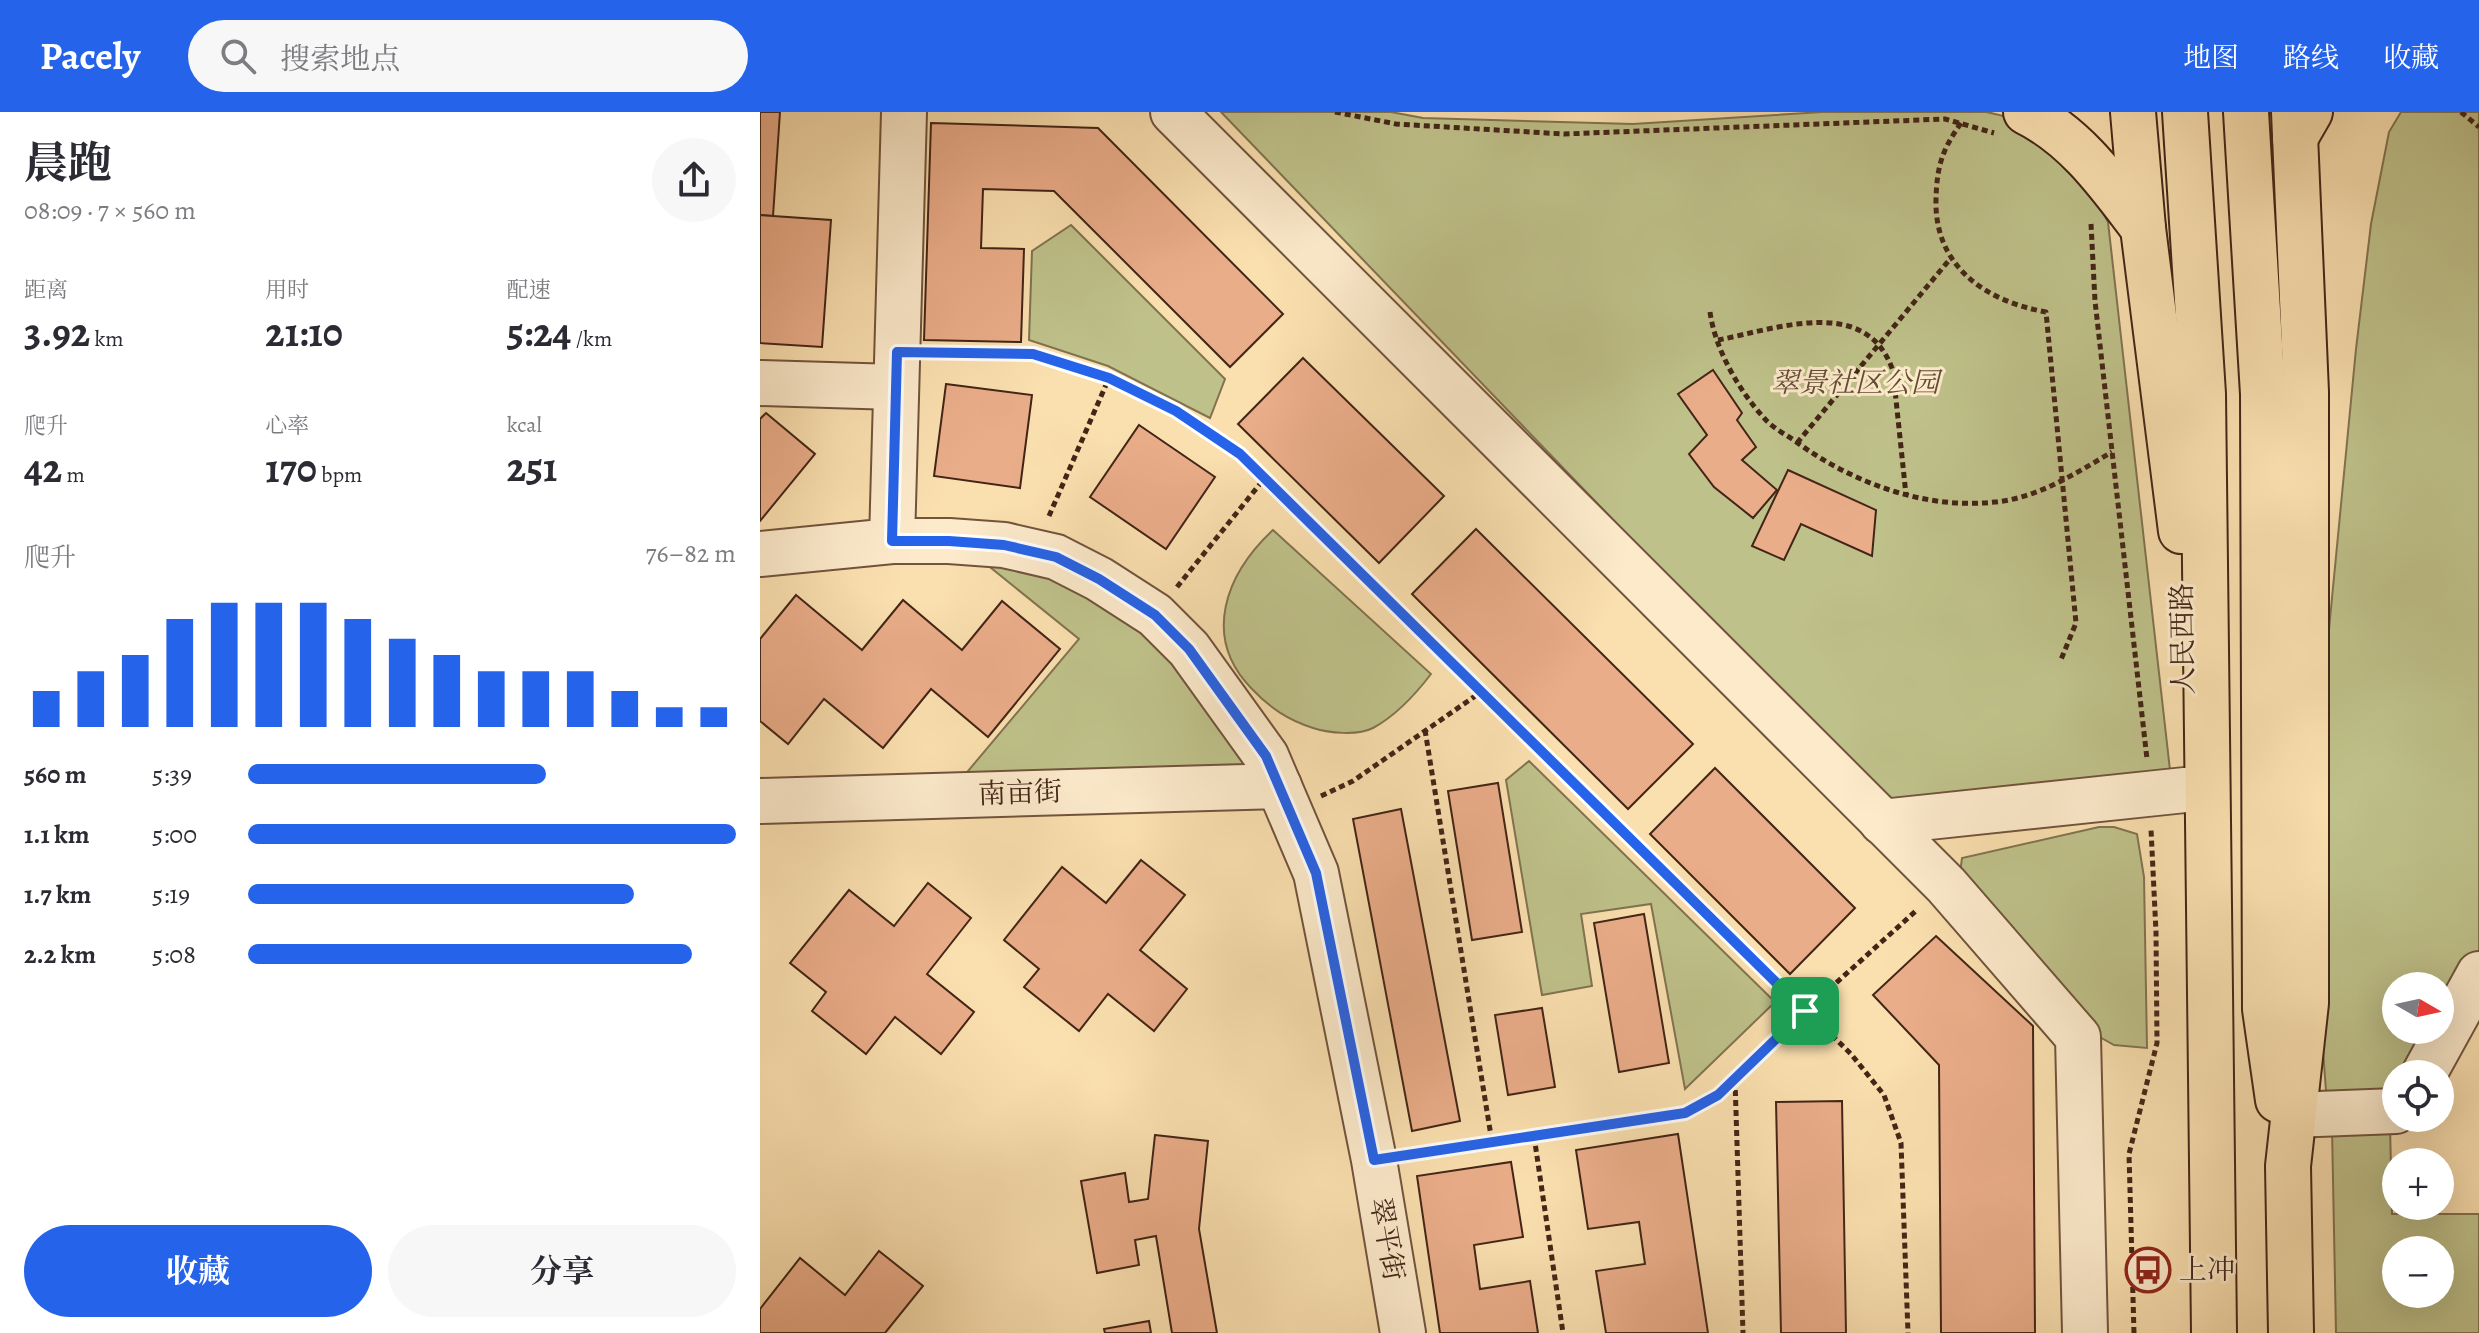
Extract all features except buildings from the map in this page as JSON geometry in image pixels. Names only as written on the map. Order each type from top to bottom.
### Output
[{"type":"main road","name":"人民西路","points":[[2133,112],[2143,228],[2181,533],[2167,792],[2211,1167]]},
{"type":"main road","name":"人民西路","points":[[2185,112],[2203,394],[2214,1333]]},
{"type":"main road","points":[[2246,112],[2263,394],[2265,1009],[2288,1166]]},
{"type":"main road","points":[[2291,1333],[2288,1166],[2306,1003],[2306,392],[2297,118]]},
{"type":"main road","points":[[2016,124],[2062,136],[2094,164],[2143,228]]},
{"type":"street","points":[[892,541],[904,112]]},
{"type":"street","points":[[1173,112],[1946,885],[2078,1037],[2085,1333]]},
{"type":"street","points":[[760,383],[897,370]]},
{"type":"street","name":"翠平街","points":[[760,554],[892,541],[1004,545],[1056,557],[1099,579],[1155,615],[1189,649],[1266,756],[1316,873],[1374,1160],[1403,1333]]},
{"type":"street","points":[[1882,822],[2167,792]]},
{"type":"street","name":"南亩街","points":[[760,801],[1284,798]]},
{"type":"street","points":[[2432,1060],[2479,974]]},
{"type":"street","points":[[2292,1115],[2382,1112]]},
{"type":"path","points":[[1335,112],[1396,124],[1564,134],[1945,119],[1961,123],[2016,124]]},
{"type":"path","points":[[2461,112],[2479,127]]},
{"type":"path","points":[[1961,123],[1945,145],[1938,169],[1936,215],[1941,239],[1950,259],[1964,274],[1987,290],[2011,302],[2046,312],[2076,623],[2060,662]]},
{"type":"path","points":[[2090,211],[2095,301],[2112,452],[2167,792],[2156,932],[2157,1043],[2129,1154],[2134,1333]]},
{"type":"path","points":[[1797,443],[1950,259]]},
{"type":"path","points":[[1710,312],[1718,340],[1742,390],[1767,421],[1817,457],[1860,478],[1906,495],[1934,502],[1996,502],[2033,493],[2062,481],[2112,452]]},
{"type":"path","points":[[1718,340],[1821,321],[1849,326],[1878,345],[1888,357],[1893,371],[1906,495]]},
{"type":"path","points":[[897,370],[1033,354],[1109,378],[1176,411],[1240,454],[1851,1054],[1884,1095],[1901,1143],[1908,1333]]},
{"type":"path","points":[[1033,552],[1109,378]]},
{"type":"path","points":[[1155,615],[1264,479]]},
{"type":"path","points":[[1284,798],[1353,781],[1481,692]]},
{"type":"path","points":[[1425,730],[1492,1142]]},
{"type":"path","points":[[1374,1160],[1685,1113],[1718,1095],[1805,1011],[1946,885]]},
{"type":"path","points":[[1735,1079],[1743,1333]]},
{"type":"path","points":[[1534,1136],[1563,1333]]},
{"type":"green space","name":"翠景社区公园","points":[[1221,112],[1391,112],[1423,118],[1633,124],[1822,112],[1986,112],[2028,126],[2060,151],[2074,167],[2108,222],[2171,779],[1893,811]]},
{"type":"green space","points":[[2401,112],[2479,112],[2479,974],[2454,1019],[2454,972],[2382,972],[2382,1044],[2440,1044],[2432,1060],[2382,1060],[2382,1105],[2326,1091],[2308,847],[2371,224],[2389,132]]},
{"type":"green space","points":[[1071,225],[1225,379],[1210,418],[1108,366],[1029,340],[1032,251]]},
{"type":"green space","points":[[1273,530],[1431,674],[1405,704],[1373,728],[1351,733],[1335,732],[1295,721],[1266,702],[1236,669],[1227,648],[1224,627],[1226,606],[1243,566]]},
{"type":"green space","points":[[980,559],[1025,566],[1144,624],[1250,770],[963,777],[1079,639]]},
{"type":"green space","points":[[1529,761],[1775,1002],[1685,1089],[1651,904],[1581,914],[1592,986],[1542,995],[1506,780]]},
{"type":"green space","points":[[2099,827],[2114,827],[2137,834],[2144,877],[2147,1048],[2114,1045],[2098,1036],[1960,873],[1962,858]]},
{"type":"green space","points":[[2382,1125],[2382,1132],[2390,1132],[2391,1148],[2382,1148],[2382,1220],[2454,1220],[2454,1214],[2479,1214],[2479,1333],[2336,1333],[2332,1128]]},
{"type":"place","name":"上冲","points":[[2148,1270]]},
{"type":"route","points":[[897,352],[1033,354],[1109,378],[1176,411],[1240,454],[1805,1011],[1718,1095],[1685,1113],[1374,1160],[1316,873],[1266,756],[1189,649],[1155,615],[1099,579],[1056,557],[1004,545],[892,541],[897,352]]}]
